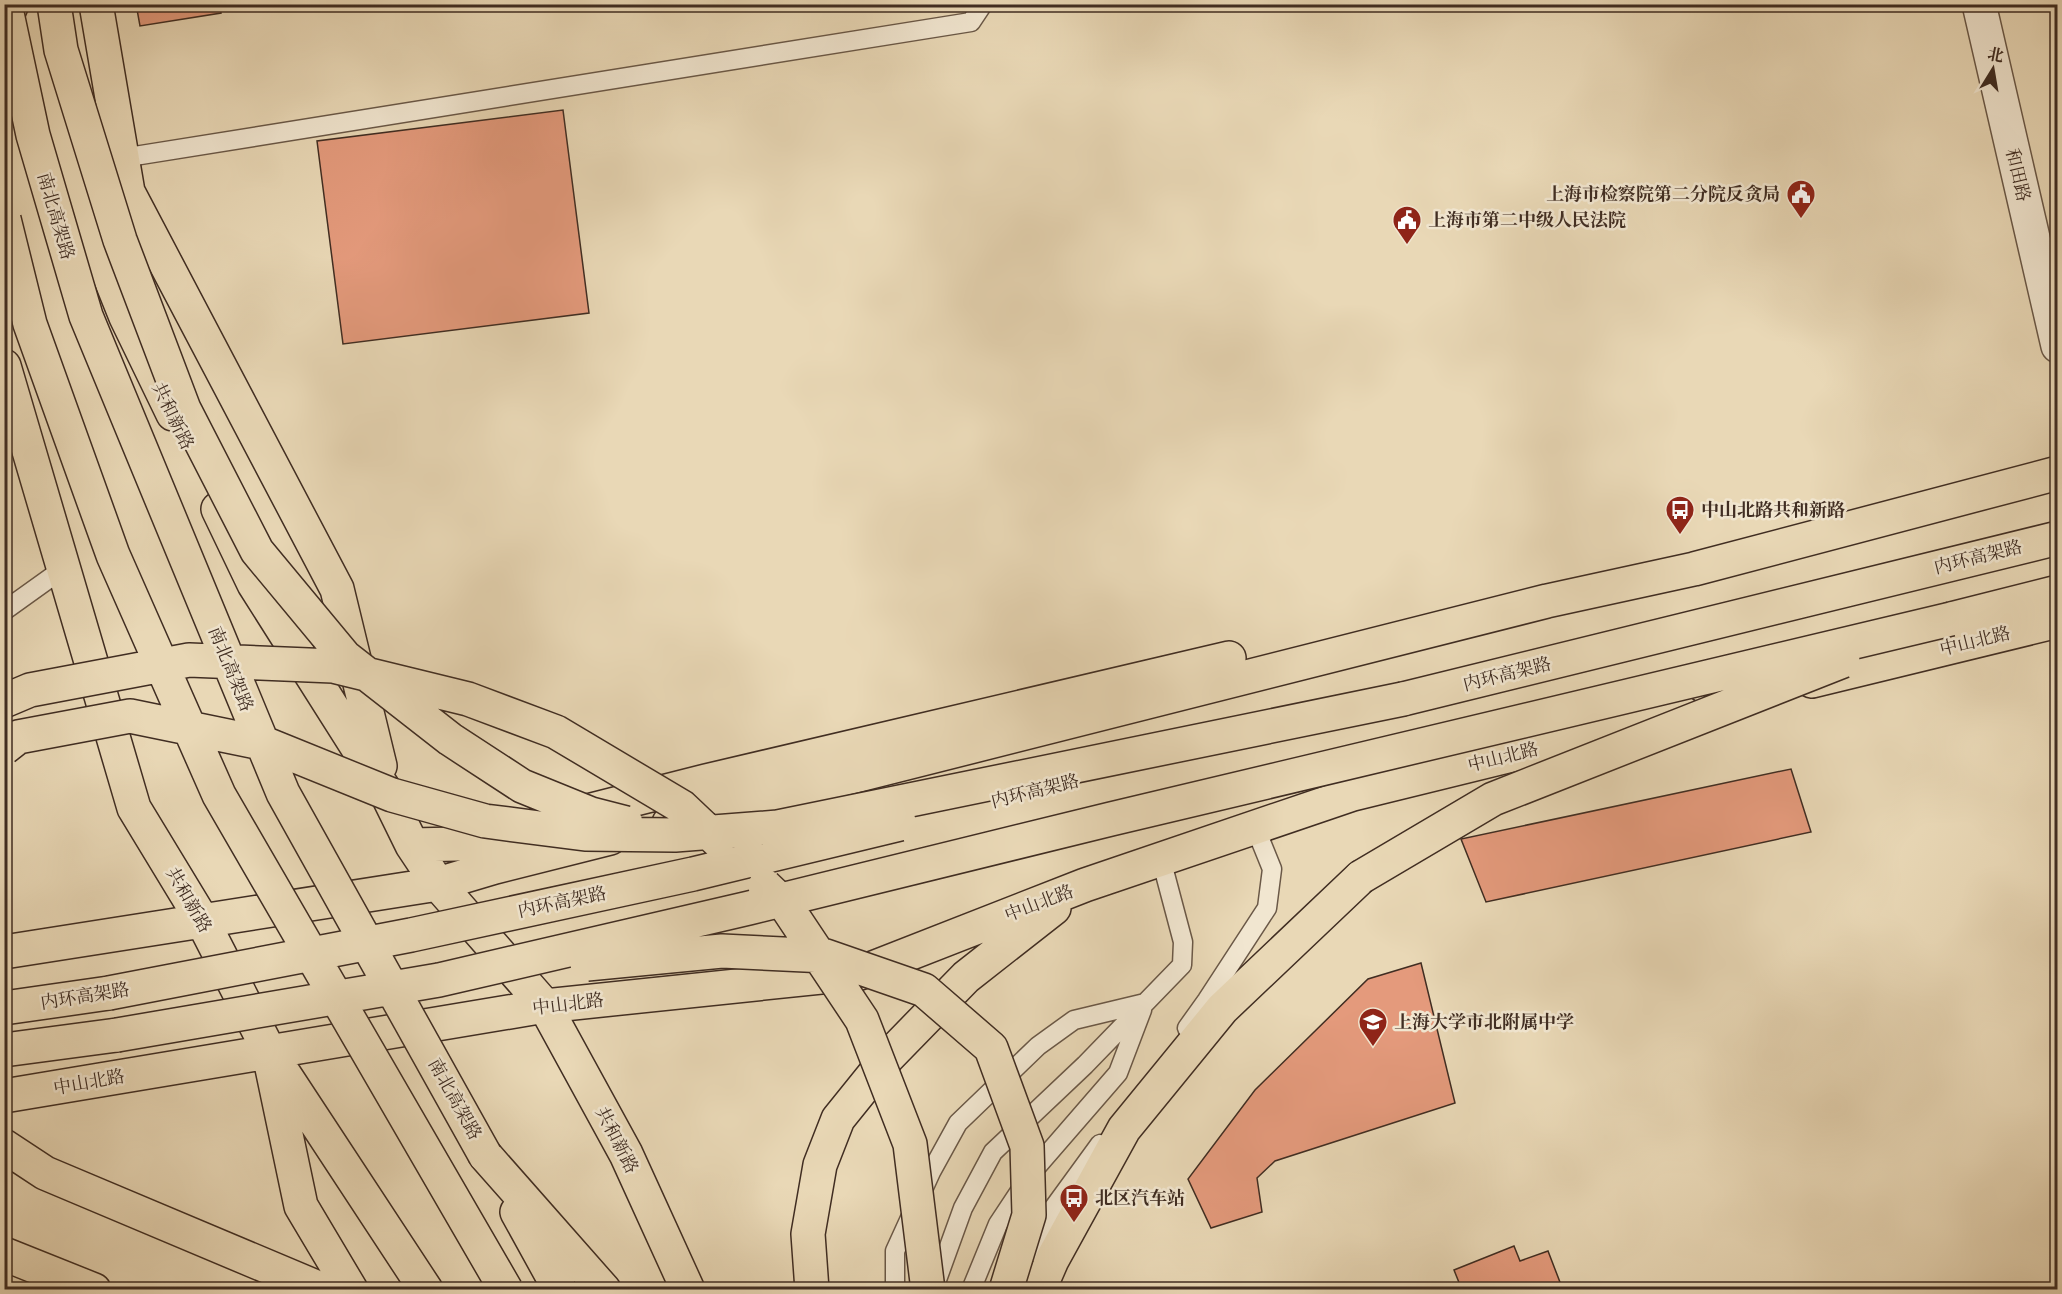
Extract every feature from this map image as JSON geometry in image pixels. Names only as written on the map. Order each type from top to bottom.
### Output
[{"type":"main road","name":"南北高架路","points":[[5,4],[33,135],[86,316],[283,793],[560,1290]]},
{"type":"main road","name":"共和新路","points":[[39,4],[46,57],[89,225],[126,317],[254,584],[387,794],[412,845],[438,884],[545,1006],[626,1154],[688,1290]]},
{"type":"main road","points":[[54,4],[61,50],[120,240],[184,409],[257,550],[345,657],[450,739],[522,786],[591,814],[675,835]]},
{"type":"main road","name":"共和新路","points":[[96,4],[128,192],[337,589],[387,794]]},
{"type":"main road","points":[[126,317],[128,192]]},
{"type":"main road","points":[[4,219],[30,324],[113,555],[219,795],[506,1290]]},
{"type":"main road","name":"共和新路","points":[[4,366],[134,808],[202,920],[269,1051],[426,1290]]},
{"type":"main road","points":[[4,952],[438,884],[495,867],[1547,601],[1694,569],[2058,473]]},
{"type":"main road","name":"内环高架路","points":[[4,1008],[109,993],[400,937],[693,874],[2058,538]]},
{"type":"main road","points":[[4,1050],[117,1035],[439,980],[760,906],[1122,816],[2058,592]]},
{"type":"main road","points":[[412,845],[457,844],[706,781],[1426,612],[1547,601]]},
{"type":"main road","points":[[1039,1290],[1052,1260],[1124,1129],[1222,1009],[1361,878],[1493,799],[1951,619]]},
{"type":"main road","name":"中山北路","points":[[4,1096],[545,1006],[860,973],[1085,885],[1353,794],[2058,621]]},
{"type":"main road","points":[[4,701],[30,690],[189,660],[333,666],[468,699],[556,732],[682,807],[786,906],[862,1020],[910,1144],[928,1290]]},
{"type":"main road","points":[[4,748],[18,737],[130,716],[267,744],[392,795],[485,821],[585,834],[675,835],[778,827],[1403,699]]},
{"type":"main road","points":[[812,1290],[808,1234],[820,1165],[838,1119],[888,1057],[966,977],[1085,885]]},
{"type":"main road","points":[[439,980],[722,951],[826,956],[924,990],[991,1048],[1027,1146],[1029,1215],[1006,1290]]},
{"type":"main road","name":"共和新路","points":[[269,1051],[301,1206],[351,1290]]},
{"type":"main road","points":[[4,1146],[45,1173],[323,1290]]},
{"type":"main road","points":[[485,1155],[604,1290]]},
{"type":"main road","points":[[4,1254],[94,1290]]},
{"type":"street","name":"和田路","points":[[1978,4],[2058,346]]},
{"type":"lane","points":[[122,158],[971,22],[983,4]]},
{"type":"lane","points":[[4,611],[64,568]]},
{"type":"lane","points":[[1016,1290],[1049,1214],[1207,1000],[1267,908],[1272,869],[1256,827]]},
{"type":"lane","points":[[933,1290],[963,1208],[993,1152],[1085,1065],[1182,965],[1183,942],[1161,859]]},
{"type":"lane","points":[[895,1290],[896,1251],[931,1173],[958,1123],[1038,1046],[1074,1020],[1145,1003]]},
{"type":"lane","points":[[971,1290],[998,1224],[1033,1171],[1118,1073],[1145,1003]]},
{"type":"building","points":[[136,4],[220,4],[221,13],[140,26]]},
{"type":"building","points":[[563,110],[589,313],[343,344],[317,141]]},
{"type":"building","points":[[1791,769],[1811,832],[1486,902],[1461,839]]},
{"type":"building","points":[[1421,963],[1455,1103],[1275,1161],[1257,1178],[1262,1212],[1211,1228],[1188,1179],[1255,1090],[1368,979]]},
{"type":"building","points":[[1514,1246],[1520,1261],[1548,1251],[1563,1290],[1462,1290],[1454,1270]]},
{"type":"place","name":"上海市检察院第二分院反贪局","points":[[1801,220]]},
{"type":"place","name":"上海市第二中级人民法院","points":[[1407,246]]},
{"type":"place","name":"中山北路共和新路","points":[[1680,536]]},
{"type":"place","name":"上海大学市北附属中学","points":[[1373,1048]]},
{"type":"place","name":"北区汽车站","points":[[1074,1224]]}]
